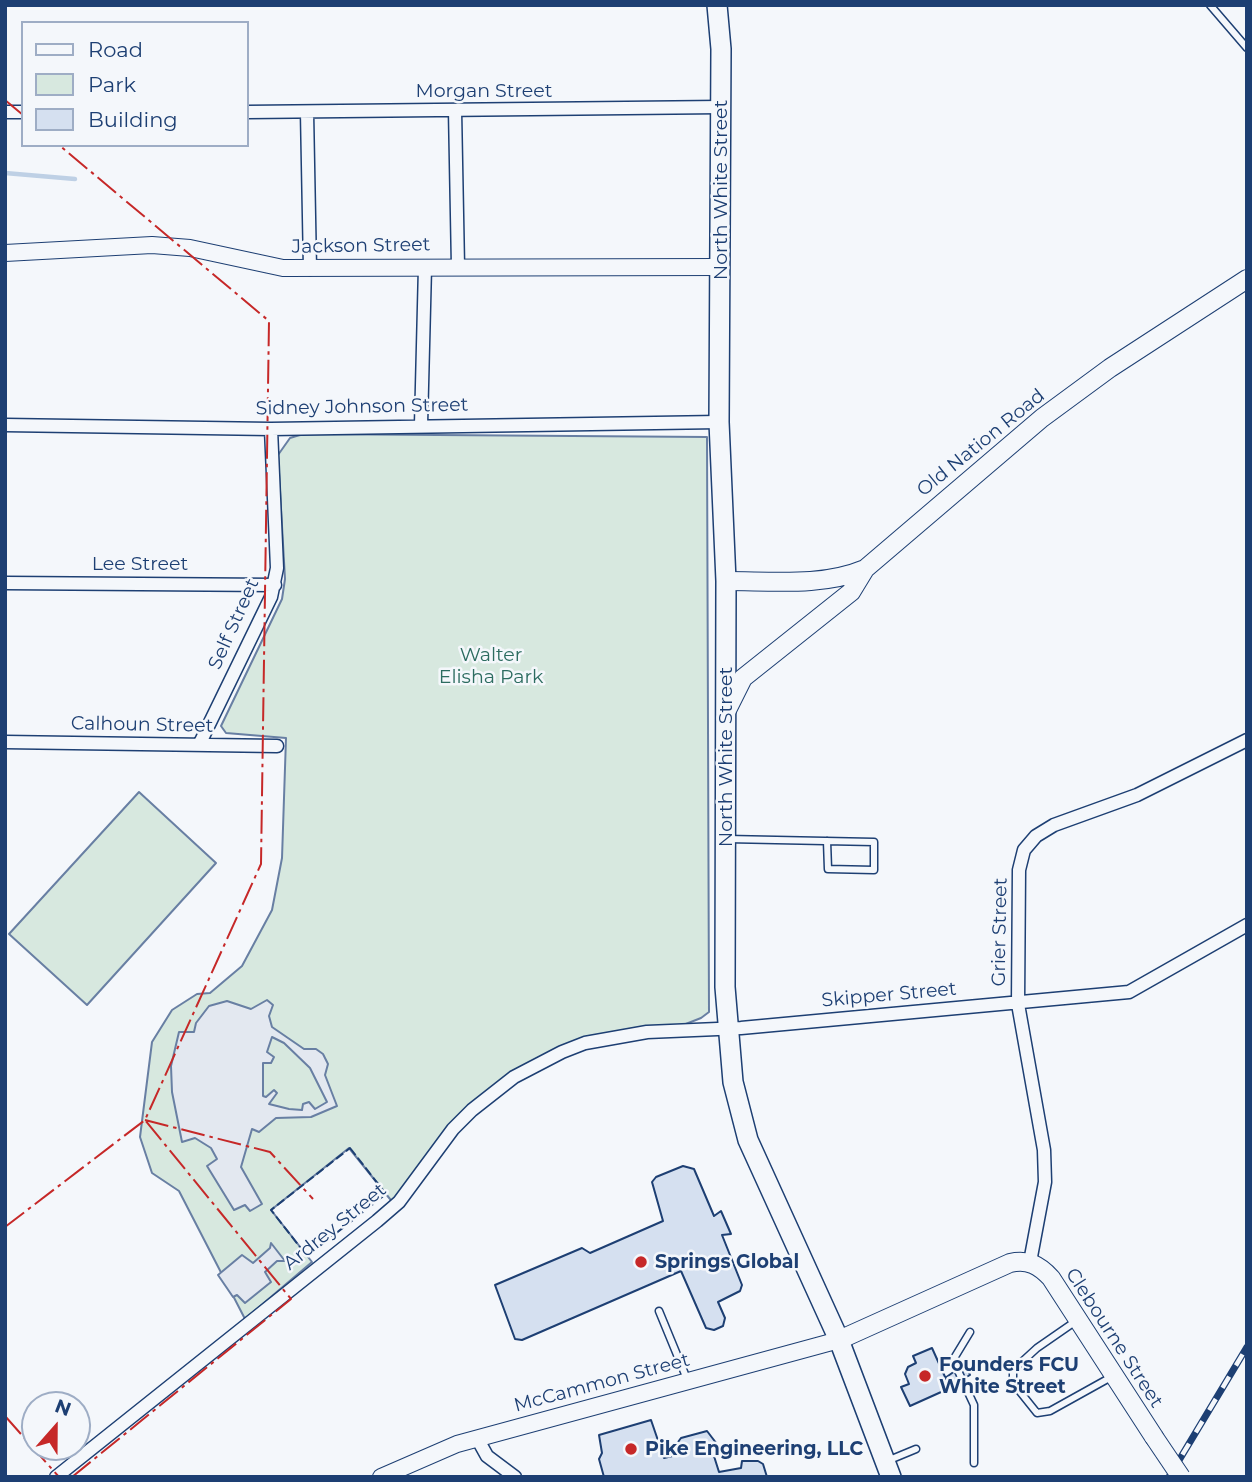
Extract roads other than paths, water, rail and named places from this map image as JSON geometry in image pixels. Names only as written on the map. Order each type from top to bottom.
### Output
[{"type":"main road","name":"North White Street","points":[[717,5],[721,107],[719,422],[726,580],[726,1029],[736,1103],[748,1140],[839,1340],[888,1470]]},
{"type":"main road","name":"Old Nation Road","points":[[726,580],[824,580],[865,569],[1042,418],[1110,368],[1247,279]]},
{"type":"main road","points":[[726,712],[743,678],[850,592],[865,569]]},
{"type":"main road","points":[[839,1340],[1010,1263],[1030,1262]]},
{"type":"main road","name":"Clebourne Street","points":[[1030,1262],[1042,1268],[1051,1278],[1181,1477]]},
{"type":"street","name":"Morgan Street","points":[[248,112],[721,107]]},
{"type":"street","points":[[455,110],[458,267]]},
{"type":"street","points":[[307,112],[310,269]]},
{"type":"street","name":"Jackson Street","points":[[5,253],[152,246],[190,248],[248,263],[310,269],[721,267]]},
{"type":"street","points":[[421,425],[425,267]]},
{"type":"street","name":"Sidney Johnson Street","points":[[5,425],[271,429],[719,422]]},
{"type":"street","name":"Self Street","points":[[199,745],[275,584],[277,568],[271,429]]},
{"type":"street","name":"Lee Street","points":[[5,583],[275,584]]},
{"type":"street","name":"Grier Street","points":[[1030,1262],[1045,1182],[1044,1150],[1018,1004],[1019,870],[1024,850],[1036,836],[1054,825],[1137,795],[1247,740]]},
{"type":"street","name":"Calhoun Street","points":[[5,742],[277,746]]},
{"type":"street","name":"Skipper Street","points":[[726,1029],[1129,992],[1247,925]]},
{"type":"street","name":"Ardrey Street","points":[[56,1477],[399,1202],[453,1129],[514,1077],[562,1052],[617,1035],[726,1029]]},
{"type":"street","name":"McCammon Street","points":[[381,1477],[398,1467],[477,1438],[839,1340]]},
{"type":"street","points":[[477,1438],[487,1456],[515,1477]]},
{"type":"lane","points":[[1210,5],[1247,48]]},
{"type":"lane","points":[[725,839],[827,841],[874,842],[874,870],[828,869],[827,841]]},
{"type":"lane","points":[[659,1311],[688,1381]]},
{"type":"lane","points":[[1078,1320],[1037,1348],[1013,1370],[1013,1383],[1037,1413],[1050,1411],[1114,1375]]},
{"type":"lane","points":[[970,1332],[953,1360],[974,1405],[974,1463]]},
{"type":"lane","points":[[888,1470],[916,1449]]},
{"type":"waterway","points":[[5,173],[75,179]]},
{"type":"railway","points":[[1169,1477],[1247,1347]]},
{"type":"place","name":"Springs Global","points":[[641,1262]]},
{"type":"place","name":"Founders FCU White Street","points":[[925,1376]]},
{"type":"place","name":"Pike Engineering, LLC","points":[[631,1449]]},
{"type":"park label","name":"Walter Elisha Park","points":[[491,666]]}]
